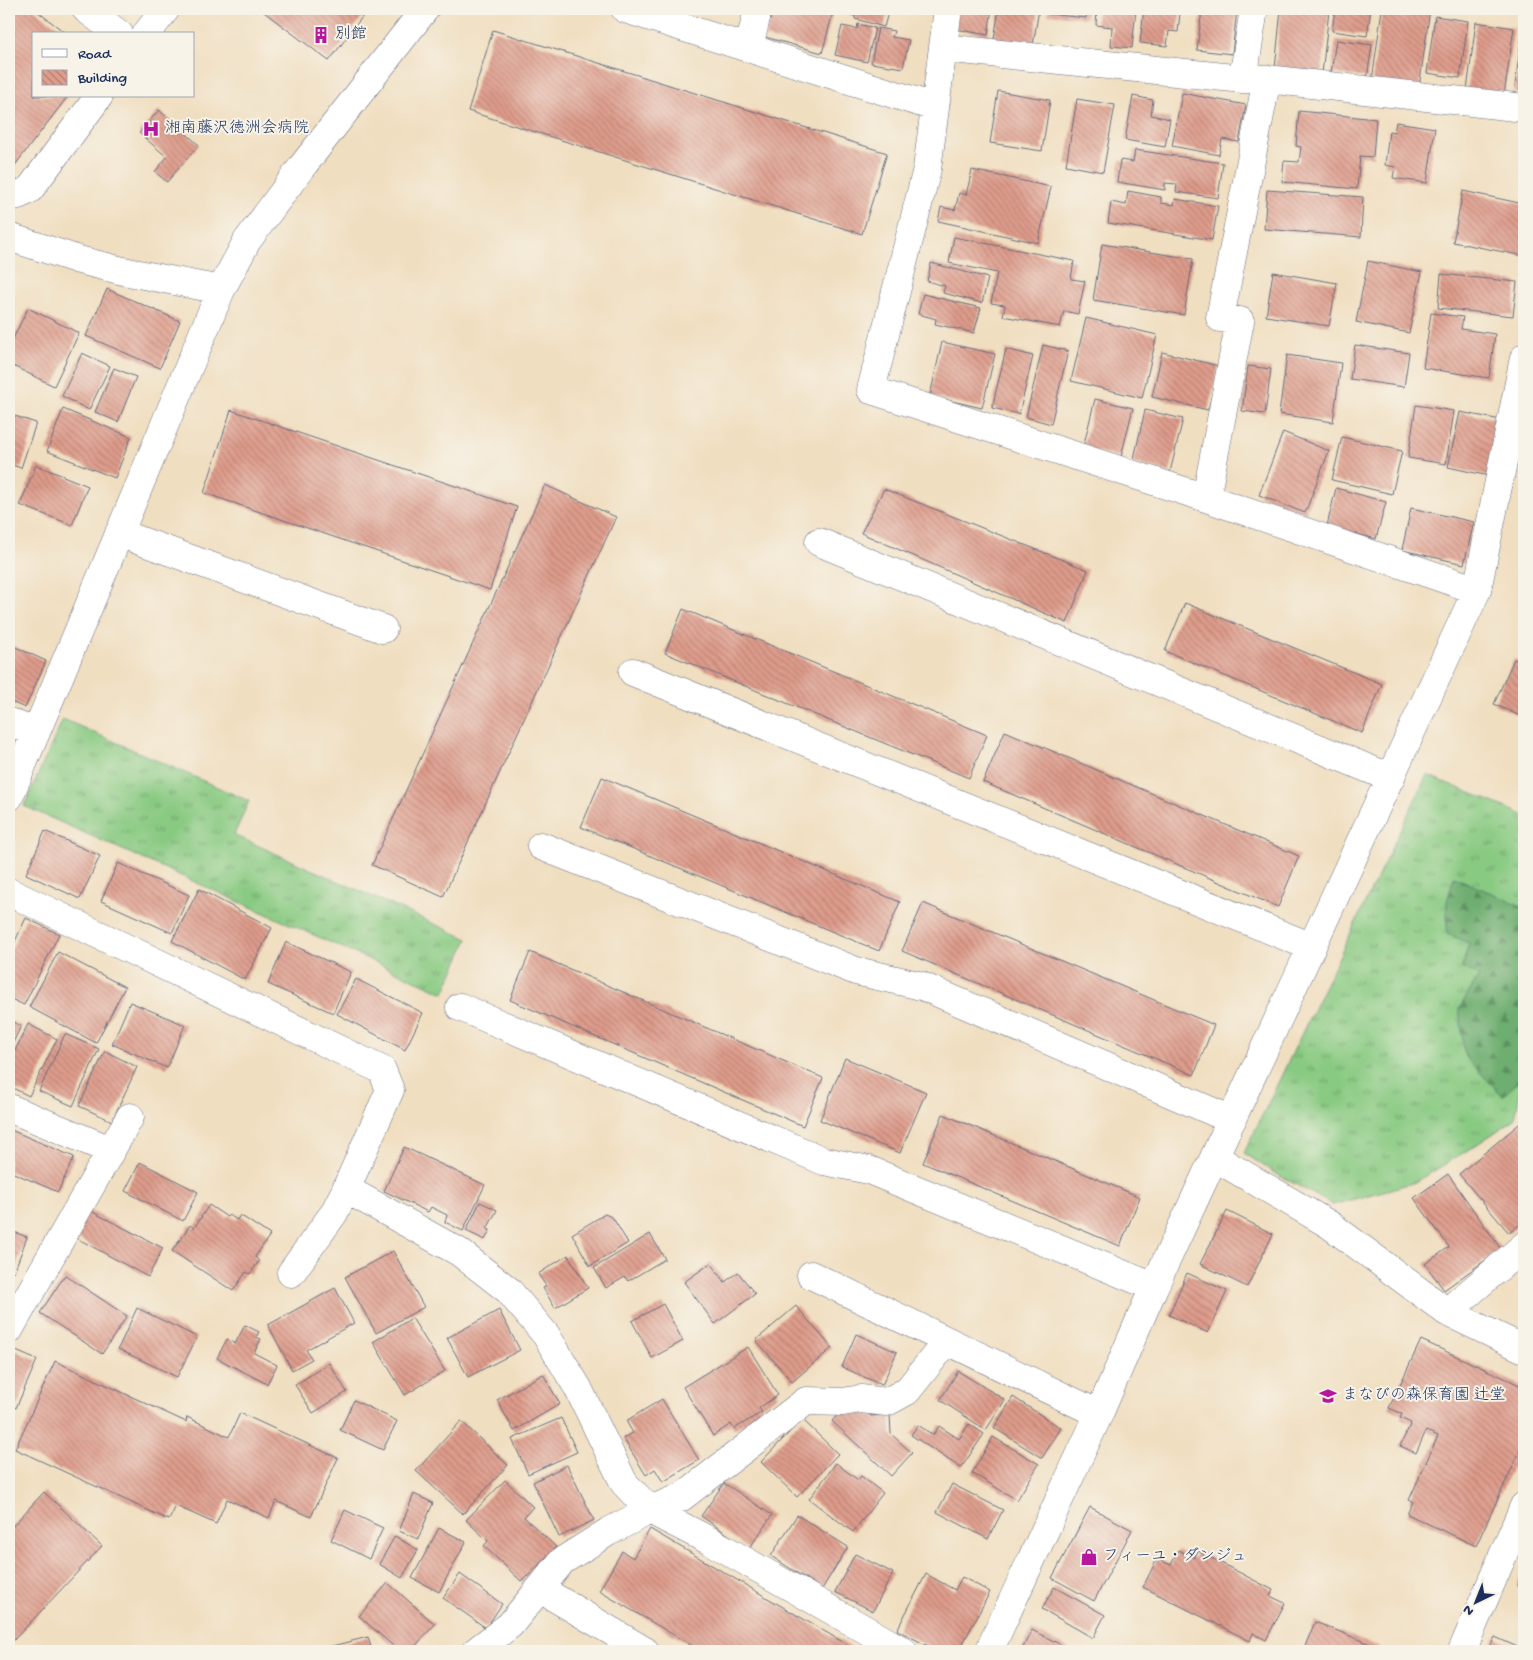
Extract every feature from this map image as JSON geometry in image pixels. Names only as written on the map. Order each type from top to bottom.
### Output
[{"type":"street","points":[[86,9],[116,32]]},
{"type":"street","points":[[148,32],[166,9]]},
{"type":"street","points":[[9,798],[221,290],[247,241],[301,168],[425,9]]},
{"type":"street","points":[[624,9],[934,107]]},
{"type":"street","points":[[749,48],[758,9]]},
{"type":"street","points":[[948,9],[927,169],[871,390],[1206,498],[1477,590]]},
{"type":"street","points":[[1206,498],[1240,321],[1220,318],[1255,79],[1254,9]]},
{"type":"street","points":[[943,48],[1524,108]]},
{"type":"street","points":[[9,194],[12,196],[22,194],[30,189],[98,98]]},
{"type":"street","points":[[9,237],[79,260],[123,271],[221,290]]},
{"type":"street","points":[[990,1651],[1099,1414],[1154,1287],[1477,590],[1524,358]]},
{"type":"street","points":[[118,533],[383,629]]},
{"type":"street","points":[[819,542],[1391,778]]},
{"type":"street","points":[[633,672],[1312,948]]},
{"type":"street","points":[[9,722],[35,732]]},
{"type":"street","points":[[541,846],[856,971],[922,986],[1232,1120]]},
{"type":"street","points":[[9,892],[382,1070],[390,1090],[334,1213],[292,1273]]},
{"type":"street","points":[[460,1007],[824,1161],[869,1170],[1154,1287]]},
{"type":"street","points":[[9,1108],[110,1150]]},
{"type":"street","points":[[9,1330],[130,1117]]},
{"type":"street","points":[[1214,1157],[1330,1225],[1447,1312],[1524,1349]]},
{"type":"street","points":[[346,1189],[459,1252],[508,1290],[546,1335],[578,1388],[624,1483],[650,1510],[712,1542],[903,1651]]},
{"type":"street","points":[[1447,1312],[1524,1246]]},
{"type":"street","points":[[811,1275],[1099,1414]]},
{"type":"street","points":[[476,1651],[510,1625],[562,1561],[608,1532],[650,1510],[682,1497],[806,1401],[843,1402],[861,1399],[887,1402],[907,1391],[947,1341]]},
{"type":"street","points":[[1462,1651],[1524,1506]]},
{"type":"street","points":[[540,1589],[645,1651]]},
{"type":"green space","points":[[63,719],[249,801],[234,835],[468,939],[444,993],[24,806]]},
{"type":"green space","points":[[1427,775],[1524,815],[1524,1085],[1521,1086],[1515,1119],[1476,1145],[1416,1182],[1333,1205],[1273,1172],[1244,1153]]},
{"type":"green space","points":[[1454,877],[1524,907],[1524,1076],[1503,1096],[1465,1057],[1459,1009],[1479,976],[1462,967],[1469,943],[1447,934],[1447,901]]},
{"type":"building","points":[[9,9],[34,9],[64,32],[32,32],[32,98],[66,98],[9,173]]},
{"type":"building","name":"別館","points":[[260,9],[368,9],[329,61]]},
{"type":"building","points":[[773,9],[834,9],[822,53],[765,37]]},
{"type":"building","points":[[844,9],[889,9],[884,27],[855,19],[855,16],[843,12]]},
{"type":"building","points":[[953,9],[992,9],[988,35],[950,28]]},
{"type":"building","points":[[999,9],[1039,9],[1033,45],[994,39]]},
{"type":"building","points":[[1049,9],[1087,9],[1086,18],[1048,14]]},
{"type":"building","points":[[1097,9],[1136,9],[1132,48],[1111,46],[1112,27],[1096,25]]},
{"type":"building","points":[[1144,9],[1180,13],[1178,32],[1169,31],[1167,46],[1140,43]]},
{"type":"building","points":[[1202,9],[1237,9],[1232,54],[1197,50]]},
{"type":"building","points":[[1281,9],[1329,11],[1322,74],[1275,69]]},
{"type":"building","points":[[1335,9],[1371,9],[1367,36],[1332,31]]},
{"type":"building","points":[[1382,9],[1430,9],[1419,88],[1372,81]]},
{"type":"building","points":[[1435,16],[1468,21],[1460,78],[1427,73]]},
{"type":"building","points":[[1476,22],[1514,28],[1504,95],[1467,90]]},
{"type":"building","points":[[858,24],[875,28],[867,62],[835,55],[842,26],[857,29]]},
{"type":"building","points":[[1524,26],[1524,94],[1514,93]]},
{"type":"building","points":[[878,28],[894,31],[892,37],[909,40],[903,68],[871,63]]},
{"type":"building","points":[[493,30],[887,153],[862,234],[468,111]]},
{"type":"building","points":[[1336,40],[1372,45],[1367,78],[1331,73]]},
{"type":"building","points":[[998,91],[1050,100],[1042,151],[990,143]]},
{"type":"building","points":[[1182,93],[1246,105],[1239,142],[1222,139],[1219,155],[1172,146]]},
{"type":"building","points":[[1133,96],[1153,100],[1151,115],[1170,119],[1165,147],[1125,140]]},
{"type":"building","points":[[1077,99],[1115,105],[1103,172],[1066,165]]},
{"type":"building","points":[[159,110],[199,145],[167,182],[155,172],[167,157],[139,133]]},
{"type":"building","points":[[1299,111],[1376,119],[1373,157],[1360,156],[1357,189],[1282,182],[1284,161],[1299,162],[1301,147],[1296,146]]},
{"type":"building","points":[[1396,122],[1435,128],[1427,183],[1393,178],[1395,167],[1385,165],[1389,131],[1394,132]]},
{"type":"building","points":[[1135,150],[1223,163],[1218,198],[1176,192],[1177,184],[1165,183],[1165,190],[1117,182],[1120,160],[1133,162]]},
{"type":"building","points":[[972,170],[1051,187],[1038,243],[938,221],[941,207],[955,210],[959,193],[966,195]]},
{"type":"building","points":[[1267,190],[1363,197],[1361,237],[1264,229]]},
{"type":"building","points":[[1128,191],[1161,197],[1161,203],[1174,205],[1175,199],[1218,206],[1212,240],[1108,223],[1111,202],[1126,205]]},
{"type":"building","points":[[1463,191],[1524,204],[1524,256],[1453,242]]},
{"type":"building","points":[[954,237],[1074,261],[1071,279],[1085,281],[1078,314],[1064,311],[1060,327],[1003,316],[1005,305],[991,303],[997,273],[949,263]]},
{"type":"building","points":[[1102,244],[1193,259],[1184,315],[1093,300]]},
{"type":"building","points":[[1368,261],[1422,272],[1409,333],[1356,322]]},
{"type":"building","points":[[931,263],[988,278],[982,303],[943,293],[945,286],[927,281]]},
{"type":"building","points":[[1273,272],[1337,283],[1329,326],[1266,316]]},
{"type":"building","points":[[1441,274],[1517,282],[1513,316],[1438,308]]},
{"type":"building","points":[[107,289],[180,321],[160,368],[86,336]]},
{"type":"building","points":[[923,294],[981,308],[974,333],[935,324],[936,319],[918,314]]},
{"type":"building","points":[[28,308],[79,333],[54,386],[9,364],[9,347]]},
{"type":"building","points":[[1431,313],[1463,317],[1461,329],[1495,334],[1489,378],[1423,368]]},
{"type":"building","points":[[1086,318],[1157,335],[1142,398],[1071,381]]},
{"type":"building","points":[[942,342],[995,354],[982,408],[930,396]]},
{"type":"building","points":[[1043,345],[1068,351],[1051,424],[1026,417]]},
{"type":"building","points":[[1355,345],[1409,353],[1404,387],[1350,379]]},
{"type":"building","points":[[1006,349],[1033,356],[1019,414],[992,408]]},
{"type":"building","points":[[1162,352],[1219,366],[1208,410],[1152,397]]},
{"type":"building","points":[[82,353],[110,366],[89,410],[62,396]]},
{"type":"building","points":[[1287,355],[1341,363],[1333,422],[1279,414]]},
{"type":"building","points":[[1248,366],[1271,369],[1265,414],[1242,411]]},
{"type":"building","points":[[114,368],[136,377],[118,422],[95,412]]},
{"type":"building","points":[[1095,399],[1133,408],[1121,457],[1083,448]]},
{"type":"building","points":[[1416,405],[1454,411],[1446,464],[1408,458]]},
{"type":"building","points":[[63,409],[131,437],[115,478],[47,451]]},
{"type":"building","points":[[231,410],[517,507],[490,590],[204,493]]},
{"type":"building","points":[[1145,410],[1183,419],[1170,472],[1133,463]]},
{"type":"building","points":[[1460,412],[1501,420],[1489,476],[1448,467]]},
{"type":"building","points":[[9,414],[36,423],[21,468],[9,464]]},
{"type":"building","points":[[1283,432],[1329,451],[1305,513],[1259,495]]},
{"type":"building","points":[[1342,437],[1402,451],[1392,494],[1332,480]]},
{"type":"building","points":[[36,465],[88,486],[72,525],[20,505]]},
{"type":"building","points":[[545,485],[616,517],[443,897],[372,865]]},
{"type":"building","points":[[1336,488],[1386,502],[1376,539],[1327,526]]},
{"type":"building","points":[[884,489],[1088,570],[1067,623],[861,533]]},
{"type":"building","points":[[1411,508],[1474,522],[1464,564],[1402,550]]},
{"type":"building","points":[[1185,603],[1382,684],[1362,733],[1165,651]]},
{"type":"building","points":[[683,609],[987,735],[969,778],[665,653]]},
{"type":"building","points":[[9,644],[46,661],[25,708],[9,701]]},
{"type":"building","points":[[1514,659],[1524,664],[1524,718],[1494,704]]},
{"type":"building","points":[[1005,731],[1299,856],[1278,907],[983,782]]},
{"type":"building","points":[[602,777],[900,902],[879,951],[581,827]]},
{"type":"building","points":[[45,831],[100,856],[80,899],[26,874]]},
{"type":"building","points":[[118,863],[189,895],[172,933],[101,901]]},
{"type":"building","points":[[199,889],[272,928],[245,980],[172,941]]},
{"type":"building","points":[[923,903],[1214,1025],[1194,1075],[902,951]]},
{"type":"building","points":[[26,918],[59,934],[24,1005],[9,998],[9,954]]},
{"type":"building","points":[[286,942],[351,972],[333,1013],[268,984]]},
{"type":"building","points":[[58,952],[125,987],[96,1043],[29,1007]]},
{"type":"building","points":[[530,952],[823,1078],[803,1126],[510,1000]]},
{"type":"building","points":[[356,979],[423,1013],[405,1050],[337,1014]]},
{"type":"building","points":[[130,1002],[185,1025],[167,1068],[112,1044]]},
{"type":"building","points":[[9,1020],[21,1026],[9,1051]]},
{"type":"building","points":[[28,1024],[57,1039],[29,1096],[9,1086],[9,1063]]},
{"type":"building","points":[[65,1034],[99,1049],[73,1106],[39,1091]]},
{"type":"building","points":[[105,1051],[137,1067],[112,1121],[79,1106]]},
{"type":"building","points":[[845,1058],[926,1092],[900,1153],[820,1120]]},
{"type":"building","points":[[943,1114],[1140,1197],[1120,1246],[923,1163]]},
{"type":"building","points":[[1524,1120],[1524,1221],[1509,1233],[1459,1174]]},
{"type":"building","points":[[11,1130],[74,1157],[58,1192],[9,1171],[9,1136]]},
{"type":"building","points":[[404,1147],[485,1185],[463,1231],[445,1222],[447,1215],[431,1207],[428,1212],[384,1191]]},
{"type":"building","points":[[140,1162],[198,1192],[183,1221],[125,1191]]},
{"type":"building","points":[[1448,1174],[1501,1249],[1444,1290],[1425,1264],[1449,1247],[1414,1198]]},
{"type":"building","points":[[480,1202],[497,1210],[487,1229],[490,1230],[485,1240],[466,1231]]},
{"type":"building","points":[[209,1205],[227,1217],[229,1215],[237,1220],[240,1215],[270,1235],[255,1257],[259,1261],[250,1274],[246,1272],[233,1291],[172,1251],[190,1225],[194,1228]]},
{"type":"building","points":[[85,1208],[163,1248],[148,1277],[71,1235]]},
{"type":"building","points":[[1227,1211],[1273,1234],[1247,1287],[1200,1264]]},
{"type":"building","points":[[605,1214],[613,1218],[628,1243],[590,1266],[572,1234]]},
{"type":"building","points":[[9,1230],[27,1237],[14,1272],[9,1270]]},
{"type":"building","points":[[650,1234],[665,1259],[628,1281],[625,1277],[606,1288],[594,1268]]},
{"type":"building","points":[[393,1251],[424,1307],[376,1333],[345,1277]]},
{"type":"building","points":[[568,1255],[588,1288],[555,1308],[543,1288],[546,1286],[538,1274]]},
{"type":"building","points":[[711,1263],[725,1282],[738,1272],[755,1294],[715,1324],[684,1282]]},
{"type":"building","points":[[1187,1273],[1227,1291],[1208,1333],[1169,1315]]},
{"type":"building","points":[[65,1275],[127,1316],[102,1354],[40,1313]]},
{"type":"building","points":[[335,1288],[354,1323],[306,1350],[312,1359],[292,1370],[268,1325]]},
{"type":"building","points":[[663,1304],[683,1341],[652,1358],[632,1321]]},
{"type":"building","points":[[796,1306],[832,1348],[792,1382],[756,1340]]},
{"type":"building","points":[[137,1308],[197,1337],[177,1377],[118,1349]]},
{"type":"building","points":[[499,1310],[520,1350],[468,1377],[447,1338]]},
{"type":"building","points":[[412,1318],[445,1371],[405,1395],[373,1342]]},
{"type":"building","points":[[245,1325],[259,1332],[256,1337],[261,1339],[254,1353],[277,1365],[267,1384],[217,1358],[227,1339],[235,1344]]},
{"type":"building","points":[[856,1334],[897,1352],[882,1385],[842,1367]]},
{"type":"building","points":[[1421,1340],[1524,1387],[1524,1442],[1476,1546],[1407,1514],[1413,1502],[1409,1500],[1438,1436],[1426,1431],[1416,1453],[1400,1446],[1411,1423],[1400,1418],[1402,1414],[1389,1408]]},
{"type":"building","points":[[748,1347],[778,1395],[759,1408],[762,1412],[734,1429],[731,1424],[713,1436],[683,1387]]},
{"type":"building","points":[[9,1348],[37,1360],[16,1408],[9,1405]]},
{"type":"building","points":[[55,1361],[186,1422],[187,1417],[229,1437],[240,1413],[338,1458],[311,1517],[276,1501],[269,1518],[227,1499],[216,1524],[176,1506],[169,1520],[15,1449]]},
{"type":"building","points":[[329,1363],[347,1392],[313,1413],[295,1385]]},
{"type":"building","points":[[958,1371],[1005,1400],[986,1430],[940,1400]]},
{"type":"building","points":[[543,1374],[560,1404],[514,1431],[497,1400]]},
{"type":"building","points":[[1013,1397],[1061,1428],[1042,1458],[994,1428]]},
{"type":"building","points":[[662,1399],[699,1460],[663,1482],[655,1469],[646,1475],[623,1438],[633,1433],[626,1421]]},
{"type":"building","points":[[354,1400],[397,1421],[383,1450],[340,1430]]},
{"type":"building","points":[[847,1404],[859,1405],[871,1416],[890,1414],[891,1434],[912,1453],[891,1476],[832,1421]]},
{"type":"building","points":[[561,1418],[577,1452],[528,1474],[512,1439]]},
{"type":"building","points":[[802,1419],[838,1454],[797,1497],[761,1462]]},
{"type":"building","points":[[461,1421],[508,1465],[463,1514],[416,1471]]},
{"type":"building","points":[[969,1424],[984,1434],[961,1468],[911,1435],[918,1425],[933,1435],[939,1426],[959,1439]]},
{"type":"building","points":[[993,1437],[1039,1464],[1017,1500],[972,1473]]},
{"type":"building","points":[[836,1463],[858,1480],[861,1476],[883,1493],[853,1532],[809,1499]]},
{"type":"building","points":[[567,1465],[594,1520],[559,1537],[533,1482]]},
{"type":"building","points":[[505,1480],[533,1507],[524,1517],[556,1547],[522,1582],[484,1546],[488,1541],[466,1520]]},
{"type":"building","points":[[724,1483],[772,1515],[749,1549],[701,1516]]},
{"type":"building","points":[[952,1484],[1003,1510],[988,1539],[937,1512]]},
{"type":"building","points":[[44,1492],[102,1546],[12,1642],[9,1639],[9,1530]]},
{"type":"building","points":[[414,1494],[433,1503],[418,1539],[399,1531]]},
{"type":"building","points":[[1090,1507],[1132,1530],[1094,1601],[1052,1578]]},
{"type":"building","points":[[345,1510],[383,1528],[369,1559],[331,1540]]},
{"type":"building","points":[[797,1515],[848,1547],[822,1589],[771,1556]]},
{"type":"building","points":[[439,1528],[466,1542],[439,1592],[412,1578]]},
{"type":"building","points":[[650,1529],[858,1651],[701,1651],[599,1591],[622,1551],[633,1558]]},
{"type":"building","points":[[395,1536],[418,1550],[402,1578],[379,1564]]},
{"type":"building","points":[[1178,1550],[1194,1558],[1198,1551],[1273,1590],[1270,1596],[1285,1603],[1266,1640],[1253,1633],[1250,1641],[1143,1587],[1157,1559],[1171,1565]]},
{"type":"building","points":[[855,1554],[893,1573],[873,1611],[835,1592]]},
{"type":"building","points":[[1524,1569],[1524,1589],[1517,1586]]},
{"type":"building","points":[[460,1574],[502,1604],[486,1628],[443,1598]]},
{"type":"building","points":[[926,1574],[955,1590],[962,1577],[990,1592],[959,1651],[938,1651],[897,1630]]},
{"type":"building","points":[[388,1583],[435,1624],[411,1651],[399,1651],[359,1616]]},
{"type":"building","points":[[1054,1587],[1105,1615],[1093,1638],[1042,1609]]},
{"type":"building","points":[[1315,1622],[1378,1647],[1376,1651],[1303,1651]]},
{"type":"building","points":[[1032,1630],[1073,1651],[1021,1651]]},
{"type":"building","points":[[368,1637],[372,1651],[329,1651],[328,1647]]},
{"type":"building","points":[[1495,1637],[1524,1650],[1524,1651],[1488,1651]]},
{"type":"place","name":"別館","points":[[321,35]]},
{"type":"place","name":"湘南藤沢徳洲会病院","points":[[151,129]]},
{"type":"place","name":"まなびの森保育園 辻堂","points":[[1328,1396]]},
{"type":"place","name":"フィーユ・ダンジュ","points":[[1089,1557]]}]
